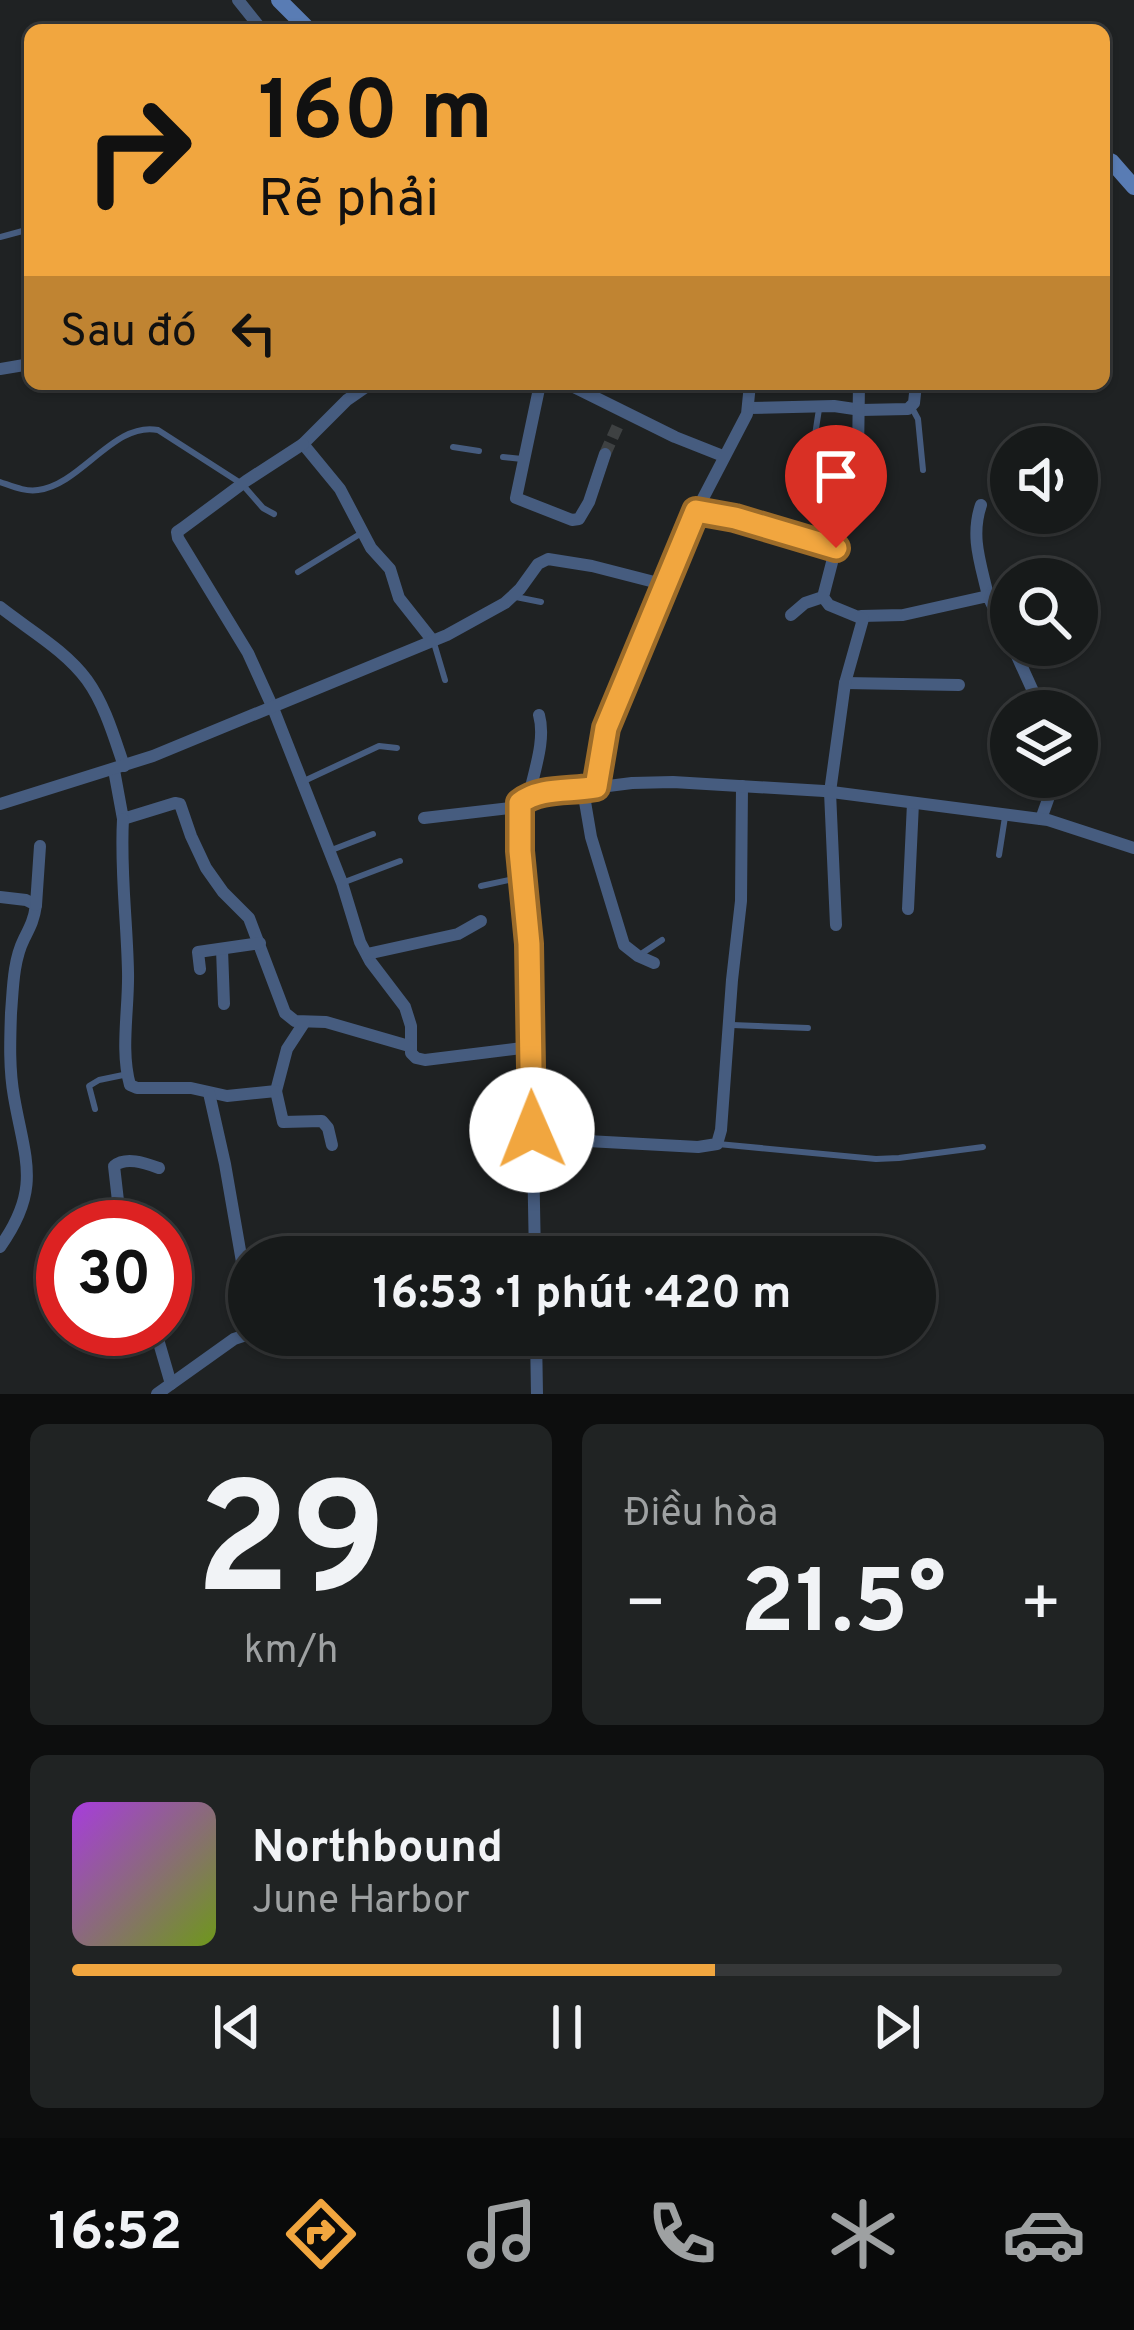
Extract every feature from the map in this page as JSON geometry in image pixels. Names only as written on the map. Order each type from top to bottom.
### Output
[{"type":"street","points":[[238,0],[257,24]]},
{"type":"street","points":[[279,0],[304,24]]},
{"type":"street","points":[[1110,161],[1134,187]]},
{"type":"street","points":[[361,390],[303,444],[184,527],[178,538],[248,653],[342,883],[360,942],[406,1007],[409,1046],[416,1058],[530,1047]]},
{"type":"street","points":[[539,390],[516,498],[579,519],[605,454]]},
{"type":"street","points":[[578,390],[622,417],[723,456]]},
{"type":"street","points":[[654,963],[624,945],[591,837],[589,788],[606,728],[696,511],[739,432],[750,390]]},
{"type":"street","points":[[823,597],[858,455],[860,390]]},
{"type":"street","points":[[748,408],[912,408],[915,390]]},
{"type":"street","points":[[303,444],[340,489],[371,548],[390,569],[400,598],[433,641]]},
{"type":"street","points":[[981,505],[975,537],[990,600]]},
{"type":"street","points":[[696,511],[836,548]]},
{"type":"street","points":[[0,804],[119,768],[433,641],[487,615],[548,559],[666,585]]},
{"type":"street","points":[[823,597],[861,616],[903,615],[988,596]]},
{"type":"street","points":[[791,615],[805,602],[823,597]]},
{"type":"street","points":[[0,607],[70,660],[104,711],[119,768],[123,819],[130,1085],[191,1088],[227,1096],[276,1091]]},
{"type":"street","points":[[836,925],[830,792],[844,682],[863,624],[861,616]]},
{"type":"street","points":[[844,682],[959,685]]},
{"type":"street","points":[[535,1236],[529,944],[523,877],[524,801],[540,741],[538,715]]},
{"type":"street","points":[[424,818],[589,788],[673,782],[830,792],[1006,813],[1134,848]]},
{"type":"street","points":[[532,1138],[698,1147],[717,1144],[741,901],[742,786]]},
{"type":"street","points":[[1041,819],[1048,798]]},
{"type":"street","points":[[908,909],[913,802]]},
{"type":"street","points":[[123,819],[180,804],[206,868],[249,918],[284,1013],[295,1022],[326,1022],[409,1046]]},
{"type":"street","points":[[0,1247],[15,1226],[28,1181],[10,1048],[16,965],[33,925],[40,845]]},
{"type":"street","points":[[0,897],[36,905]]},
{"type":"street","points":[[367,953],[458,934],[481,921]]},
{"type":"street","points":[[200,969],[198,952],[260,943]]},
{"type":"street","points":[[223,949],[224,1004]]},
{"type":"street","points":[[304,1023],[287,1049],[276,1091],[283,1122],[322,1121],[332,1145]]},
{"type":"street","points":[[209,1093],[239,1236]]},
{"type":"street","points":[[0,1106],[16,1105]]},
{"type":"street","points":[[118,1200],[113,1166],[117,1162],[159,1168]]},
{"type":"street","points":[[157,1394],[228,1344]]},
{"type":"street","points":[[163,1356],[171,1384]]},
{"type":"street","points":[[536,1356],[537,1394]]},
{"type":"lane","points":[[812,454],[820,406]]},
{"type":"lane","points":[[912,408],[918,419],[923,470]]},
{"type":"lane","points":[[0,482],[27,490],[46,489],[74,475],[118,441],[148,428],[242,484],[274,514]]},
{"type":"lane","points":[[453,447],[479,451]]},
{"type":"lane","points":[[503,457],[522,459]]},
{"type":"lane","points":[[298,572],[363,532]]},
{"type":"lane","points":[[512,596],[541,602]]},
{"type":"lane","points":[[433,641],[446,680]]},
{"type":"lane","points":[[301,782],[379,746],[397,748]]},
{"type":"lane","points":[[1000,855],[1006,813]]},
{"type":"lane","points":[[329,851],[373,834]]},
{"type":"lane","points":[[342,883],[400,861]]},
{"type":"lane","points":[[481,886],[523,877]]},
{"type":"lane","points":[[638,956],[662,940]]},
{"type":"lane","points":[[728,1025],[808,1028]]},
{"type":"lane","points":[[95,1109],[89,1086],[128,1074]]},
{"type":"lane","points":[[717,1144],[876,1159],[983,1147]]},
{"type":"tunnel","points":[[605,454],[619,423]]},
{"type":"route","points":[[532,1130],[529,944],[520,803],[540,793],[596,787],[606,728],[696,511],[836,548]]}]
